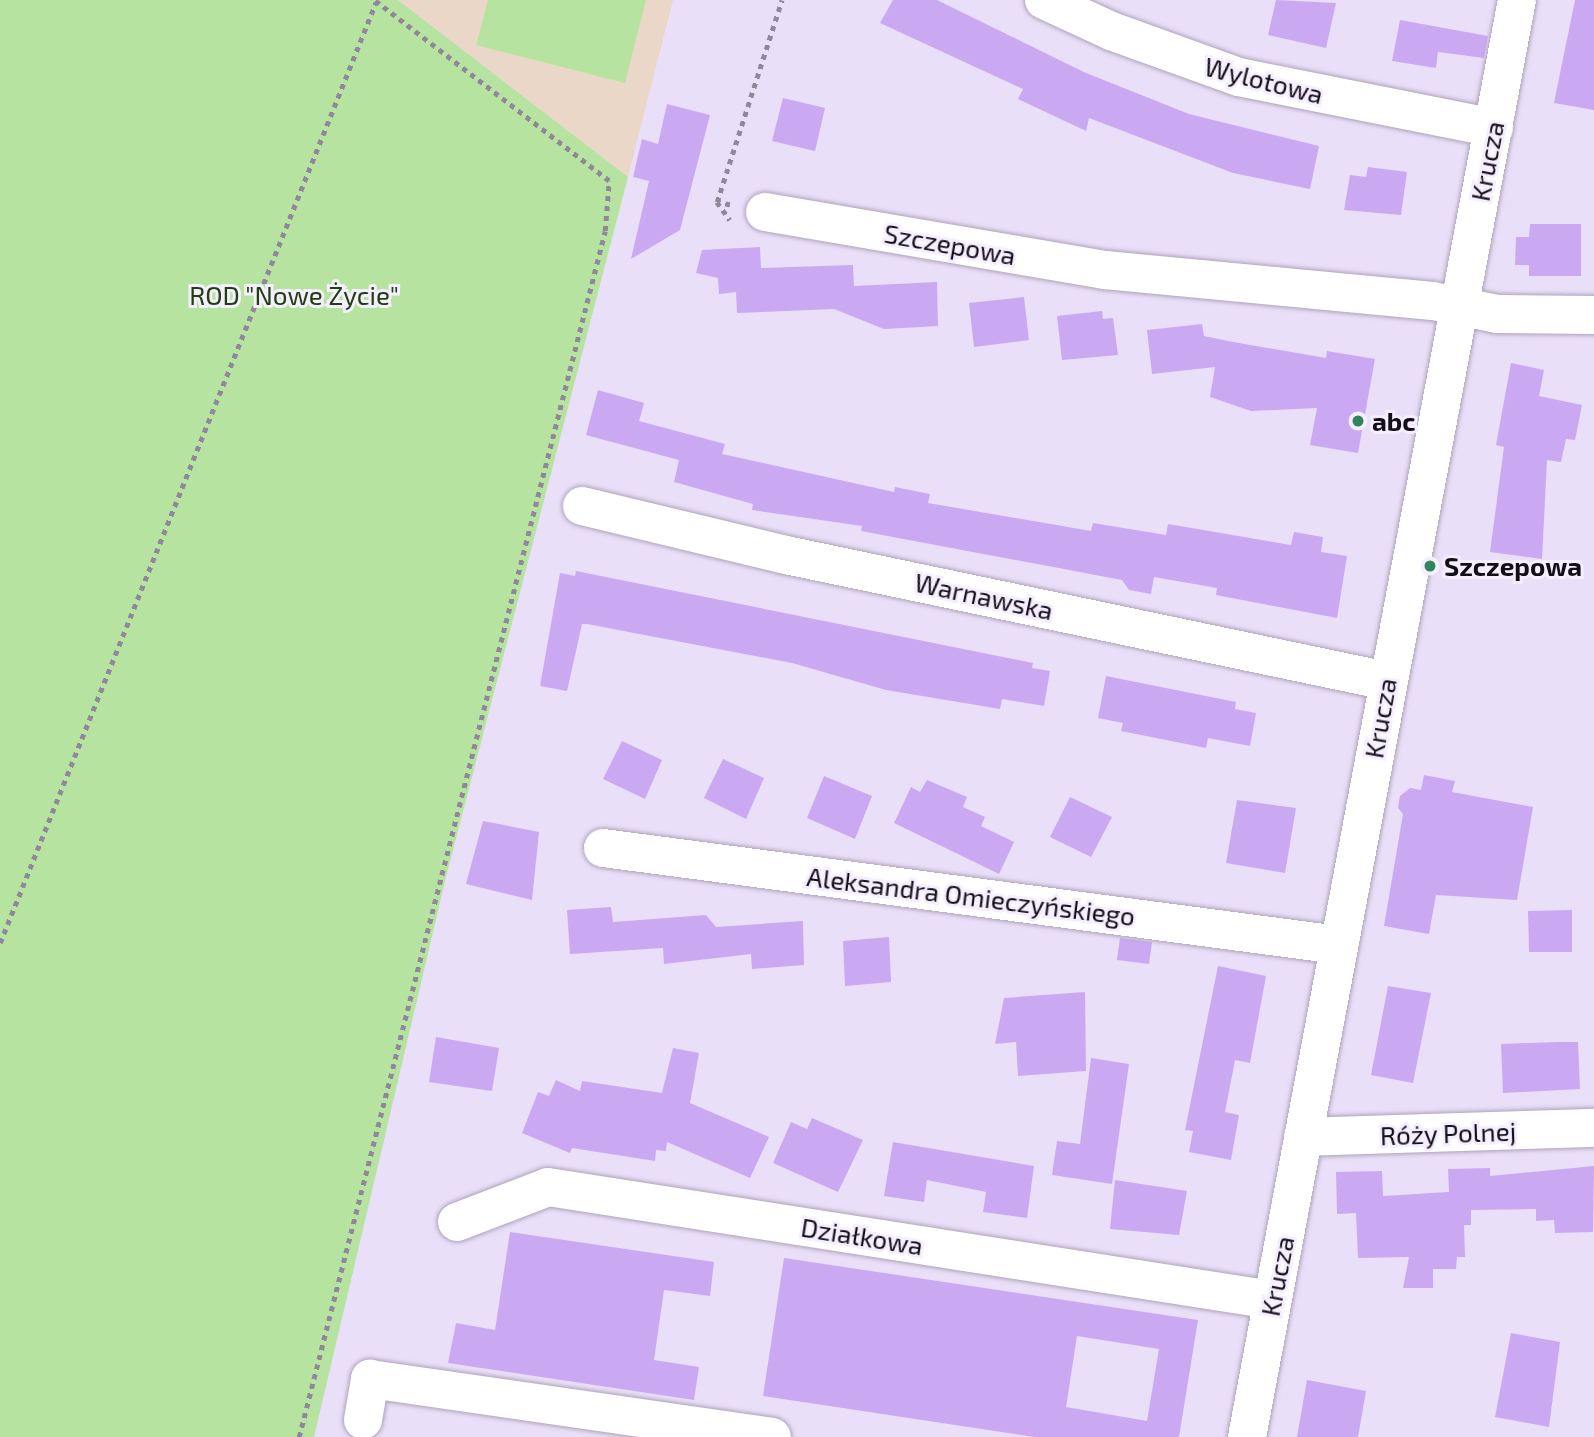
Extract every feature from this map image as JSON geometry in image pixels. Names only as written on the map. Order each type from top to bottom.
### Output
[{"type":"street","name":"Wylotowa","points":[[1044,0],[1111,31],[1239,77],[1494,128]]},
{"type":"street","name":"Krucza","points":[[1247,1437],[1517,0]]},
{"type":"street","name":"Szczepowa","points":[[765,212],[1105,270],[1458,306],[1497,314],[1594,315]]},
{"type":"street","name":"Warnawska","points":[[582,506],[773,553],[1387,681]]},
{"type":"street","name":"Aleksandra Omieczyńskiego","points":[[603,848],[1339,945]]},
{"type":"street","name":"Róży Polnej","points":[[1303,1138],[1594,1128]]},
{"type":"street","name":"Działkowa","points":[[457,1222],[548,1187],[1272,1300]]},
{"type":"street","points":[[363,1420],[370,1379],[772,1437]]},
{"type":"path","points":[[765,212],[717,202],[782,0]]},
{"type":"path","points":[[0,943],[375,1],[609,181],[605,231],[299,1437]]},
{"type":"shaded area","points":[[398,0],[673,0],[628,177]]},
{"type":"green space","name":"ROD \"Nowe Życie\"","points":[[0,0],[398,0],[628,177],[446,877],[314,1437],[0,1437]]},
{"type":"green space","points":[[488,0],[646,0],[625,83],[476,45]]},
{"type":"building","points":[[893,0],[937,0],[1086,73],[1189,114],[1319,146],[1310,189],[1233,173],[1089,118],[1086,131],[1018,99],[1023,89],[880,23]]},
{"type":"building","points":[[1276,0],[1336,3],[1326,48],[1268,35]]},
{"type":"building","points":[[1575,0],[1594,0],[1594,110],[1554,103]]},
{"type":"building","points":[[1400,20],[1488,36],[1484,58],[1438,52],[1436,68],[1392,61]]},
{"type":"building","points":[[783,98],[825,108],[815,151],[772,141]]},
{"type":"building","points":[[667,104],[710,115],[680,230],[631,259],[649,181],[633,177],[642,139],[658,144]]},
{"type":"building","points":[[1368,167],[1407,172],[1401,215],[1344,210],[1350,175],[1366,177]]},
{"type":"building","points":[[1530,224],[1581,224],[1581,276],[1529,276],[1529,265],[1515,265],[1516,237],[1529,237]]},
{"type":"building","points":[[760,247],[761,268],[853,265],[854,286],[937,282],[938,326],[884,329],[834,309],[737,313],[736,292],[719,294],[718,278],[696,273],[702,250]]},
{"type":"building","points":[[1024,297],[1029,340],[974,347],[969,303]]},
{"type":"building","points":[[1102,311],[1103,319],[1113,318],[1118,355],[1062,360],[1057,316]]},
{"type":"building","points":[[1202,324],[1204,336],[1228,341],[1326,358],[1327,351],[1375,359],[1358,453],[1310,445],[1317,408],[1251,411],[1210,397],[1215,367],[1152,374],[1147,330]]},
{"type":"building","points":[[1511,363],[1544,370],[1539,396],[1582,405],[1575,440],[1566,439],[1561,462],[1547,460],[1542,559],[1490,552],[1504,447],[1496,445]]},
{"type":"building","points":[[598,390],[644,403],[639,421],[725,444],[722,454],[894,492],[895,487],[930,494],[928,503],[1091,531],[1093,523],[1166,535],[1168,524],[1291,545],[1294,532],[1323,537],[1321,552],[1347,556],[1337,618],[1216,595],[1217,588],[1154,577],[1151,594],[1129,590],[1122,580],[861,531],[862,526],[752,510],[753,504],[674,482],[679,460],[586,435]]},
{"type":"building","points":[[576,571],[1033,663],[1032,668],[1050,671],[1044,706],[1002,699],[1000,709],[886,690],[792,663],[587,624],[582,624],[567,691],[540,686],[560,573],[575,576]]},
{"type":"building","points":[[1106,676],[1236,702],[1235,709],[1256,713],[1250,746],[1208,738],[1206,748],[1121,731],[1123,723],[1098,718]]},
{"type":"building","points":[[622,741],[662,760],[645,799],[603,779]]},
{"type":"building","points":[[723,759],[764,778],[746,819],[704,798]]},
{"type":"building","points":[[1424,775],[1455,781],[1452,792],[1533,807],[1517,900],[1436,895],[1429,934],[1384,926],[1403,814],[1398,808],[1400,796],[1410,788],[1421,790]]},
{"type":"building","points":[[824,776],[872,796],[855,839],[807,818]]},
{"type":"building","points":[[927,780],[967,797],[963,807],[985,817],[981,826],[1014,842],[999,874],[894,823],[911,787],[920,792]]},
{"type":"building","points":[[1070,797],[1112,817],[1091,857],[1050,837]]},
{"type":"building","points":[[1237,800],[1296,808],[1285,873],[1226,863]]},
{"type":"building","points":[[483,821],[539,832],[532,900],[466,884]]},
{"type":"building","points":[[611,907],[613,922],[706,915],[716,927],[803,921],[804,965],[752,969],[751,954],[664,964],[663,948],[570,954],[567,910]]},
{"type":"building","points":[[1572,910],[1572,952],[1529,952],[1528,911]]},
{"type":"building","points":[[889,937],[891,982],[845,986],[843,941]]},
{"type":"building","points":[[1120,938],[1152,942],[1149,964],[1117,960]]},
{"type":"building","points":[[1218,966],[1266,976],[1250,1063],[1235,1060],[1225,1112],[1239,1115],[1231,1160],[1189,1152],[1193,1131],[1185,1130]]},
{"type":"building","points":[[1388,986],[1431,993],[1413,1083],[1371,1075]]},
{"type":"building","points":[[1085,992],[1086,1071],[1018,1076],[1016,1042],[995,1044],[1004,998]]},
{"type":"building","points":[[436,1037],[499,1048],[492,1091],[429,1082]]},
{"type":"building","points":[[1578,1042],[1580,1089],[1503,1093],[1501,1044]]},
{"type":"building","points":[[673,1048],[699,1053],[690,1103],[769,1137],[750,1178],[667,1142],[666,1151],[656,1150],[655,1161],[572,1148],[570,1153],[522,1133],[538,1092],[549,1096],[556,1080],[580,1091],[582,1081],[662,1093]]},
{"type":"building","points":[[1091,1058],[1129,1064],[1112,1184],[1052,1175],[1057,1141],[1080,1144]]},
{"type":"building","points":[[812,1118],[863,1140],[838,1192],[773,1163],[791,1122],[807,1129]]},
{"type":"building","points":[[893,1142],[1034,1166],[1027,1218],[983,1212],[986,1192],[927,1180],[924,1202],[884,1196]]},
{"type":"building","points":[[1594,1166],[1593,1232],[1555,1233],[1554,1220],[1536,1221],[1536,1209],[1471,1210],[1471,1225],[1464,1225],[1465,1257],[1457,1257],[1456,1269],[1433,1269],[1433,1288],[1403,1288],[1409,1257],[1358,1258],[1356,1213],[1337,1214],[1336,1172],[1382,1171],[1383,1196],[1449,1192],[1448,1169],[1490,1168],[1490,1176]]},
{"type":"building","points":[[1115,1180],[1187,1191],[1179,1235],[1110,1229]]},
{"type":"building","points":[[510,1232],[714,1262],[710,1296],[664,1290],[654,1360],[699,1367],[694,1400],[448,1363],[456,1323],[495,1330]]},
{"type":"building","points":[[784,1258],[1198,1320],[1179,1437],[1035,1437],[763,1396]],"holes":[[[1077,1336],[1159,1349],[1147,1421],[1066,1407]]]},
{"type":"building","points":[[1511,1333],[1560,1342],[1549,1427],[1495,1417]]},
{"type":"building","points":[[1307,1380],[1366,1391],[1358,1437],[1297,1437]]},
{"type":"place","name":"abc","points":[[1358,421]]},
{"type":"place","name":"Szczepowa","points":[[1430,566]]}]
